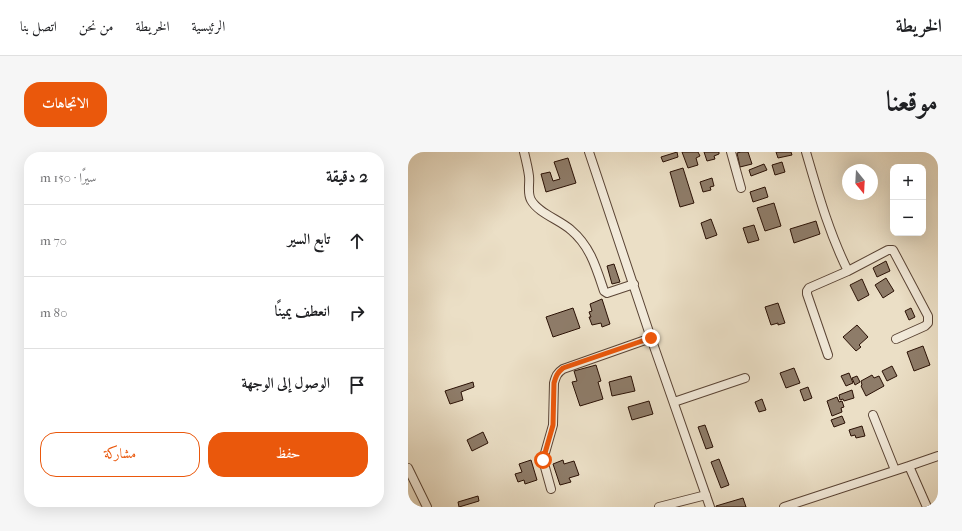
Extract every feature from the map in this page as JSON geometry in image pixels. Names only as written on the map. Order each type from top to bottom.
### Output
[{"type":"street","points":[[524,152],[529,176],[529,195],[532,202],[541,211],[570,229],[585,244],[595,263],[604,291],[607,293],[634,284]]},
{"type":"street","points":[[589,152],[651,338],[710,507]]},
{"type":"street","points":[[732,152],[741,188]]},
{"type":"street","points":[[806,152],[825,216],[848,272]]},
{"type":"street","points":[[828,355],[807,291],[809,288],[848,272],[888,250],[894,251],[928,316],[925,326],[896,339]]},
{"type":"street","points":[[551,489],[543,460],[553,425],[554,383],[558,372],[563,368],[651,338]]},
{"type":"street","points":[[674,402],[745,378]]},
{"type":"street","points":[[873,415],[894,470]]},
{"type":"street","points":[[784,507],[938,456]]},
{"type":"street","points":[[909,466],[927,507]]},
{"type":"street","points":[[408,468],[427,507]]},
{"type":"street","points":[[659,507],[706,495]]},
{"type":"building","points":[[677,152],[678,157],[663,162],[661,157]]},
{"type":"building","points":[[682,152],[698,152],[700,156],[696,158],[698,165],[688,168]]},
{"type":"building","points":[[704,152],[719,152],[719,154],[714,156],[715,159],[707,161]]},
{"type":"building","points":[[748,152],[752,164],[740,167],[737,153]]},
{"type":"building","points":[[776,152],[791,152],[792,155],[778,158]]},
{"type":"building","points":[[568,158],[576,183],[546,192],[541,174],[550,172],[553,181],[560,179],[554,162]]},
{"type":"building","points":[[782,162],[785,172],[775,175],[772,165]]},
{"type":"building","points":[[764,164],[767,170],[751,176],[749,170]]},
{"type":"building","points":[[683,168],[694,203],[680,207],[670,172]]},
{"type":"building","points":[[712,178],[714,186],[710,187],[711,190],[703,192],[700,182]]},
{"type":"building","points":[[765,187],[768,197],[753,202],[750,192]]},
{"type":"building","points":[[774,203],[781,226],[765,231],[757,208]]},
{"type":"building","points":[[711,219],[717,235],[706,239],[701,223]]},
{"type":"building","points":[[816,221],[820,234],[794,243],[790,229]]},
{"type":"building","points":[[754,225],[759,240],[748,243],[743,228]]},
{"type":"building","points":[[886,261],[890,271],[877,277],[873,268]]},
{"type":"building","points":[[614,264],[620,282],[612,284],[607,266]]},
{"type":"building","points":[[886,278],[894,291],[883,298],[875,285]]},
{"type":"building","points":[[862,279],[869,295],[858,301],[850,285]]},
{"type":"building","points":[[602,299],[610,324],[602,327],[601,323],[592,325],[589,312],[592,311],[590,304]]},
{"type":"building","points":[[778,303],[785,323],[771,325],[765,307]]},
{"type":"building","points":[[573,308],[580,328],[553,337],[546,317]]},
{"type":"building","points":[[911,308],[915,317],[909,320],[905,311]]},
{"type":"building","points":[[857,325],[868,337],[859,345],[861,347],[856,351],[843,337]]},
{"type":"building","points":[[923,346],[930,365],[914,371],[907,352]]},
{"type":"building","points":[[596,365],[601,381],[598,382],[603,399],[580,406],[572,382],[577,381],[574,371]]},
{"type":"building","points":[[892,366],[897,376],[887,381],[882,371]]},
{"type":"building","points":[[794,368],[800,383],[786,388],[780,373]]},
{"type":"building","points":[[849,373],[853,383],[846,386],[841,376]]},
{"type":"building","points":[[872,375],[874,378],[879,376],[884,386],[866,396],[861,386],[861,381]]},
{"type":"building","points":[[631,376],[635,391],[612,396],[609,382]]},
{"type":"building","points":[[857,376],[860,382],[855,385],[852,378]]},
{"type":"building","points":[[473,382],[474,387],[461,392],[463,400],[450,404],[445,391]]},
{"type":"building","points":[[808,387],[812,398],[804,401],[800,390]]},
{"type":"building","points":[[852,390],[854,398],[844,401],[843,399],[840,400],[839,395]]},
{"type":"building","points":[[837,397],[839,402],[842,401],[844,407],[841,408],[842,412],[832,416],[827,401]]},
{"type":"building","points":[[762,399],[766,410],[759,412],[755,402]]},
{"type":"building","points":[[649,401],[653,414],[632,420],[628,407]]},
{"type":"building","points":[[842,416],[845,423],[834,427],[831,420]]},
{"type":"building","points":[[705,425],[713,447],[706,449],[698,427]]},
{"type":"building","points":[[862,426],[865,436],[856,438],[855,435],[851,436],[849,430]]},
{"type":"building","points":[[483,432],[488,443],[472,451],[467,440]]},
{"type":"building","points":[[719,459],[729,485],[721,488],[711,462]]},
{"type":"building","points":[[531,460],[537,480],[525,484],[524,480],[518,482],[515,474],[522,472],[519,464]]},
{"type":"building","points":[[563,460],[564,464],[574,461],[579,475],[569,478],[571,482],[560,485],[553,464]]},
{"type":"building","points":[[478,496],[479,501],[459,507],[458,502]]},
{"type":"building","points":[[743,498],[746,507],[716,507],[716,506]]},
{"type":"route","points":[[543,460],[553,425],[554,383],[558,372],[563,368],[651,338]]}]
